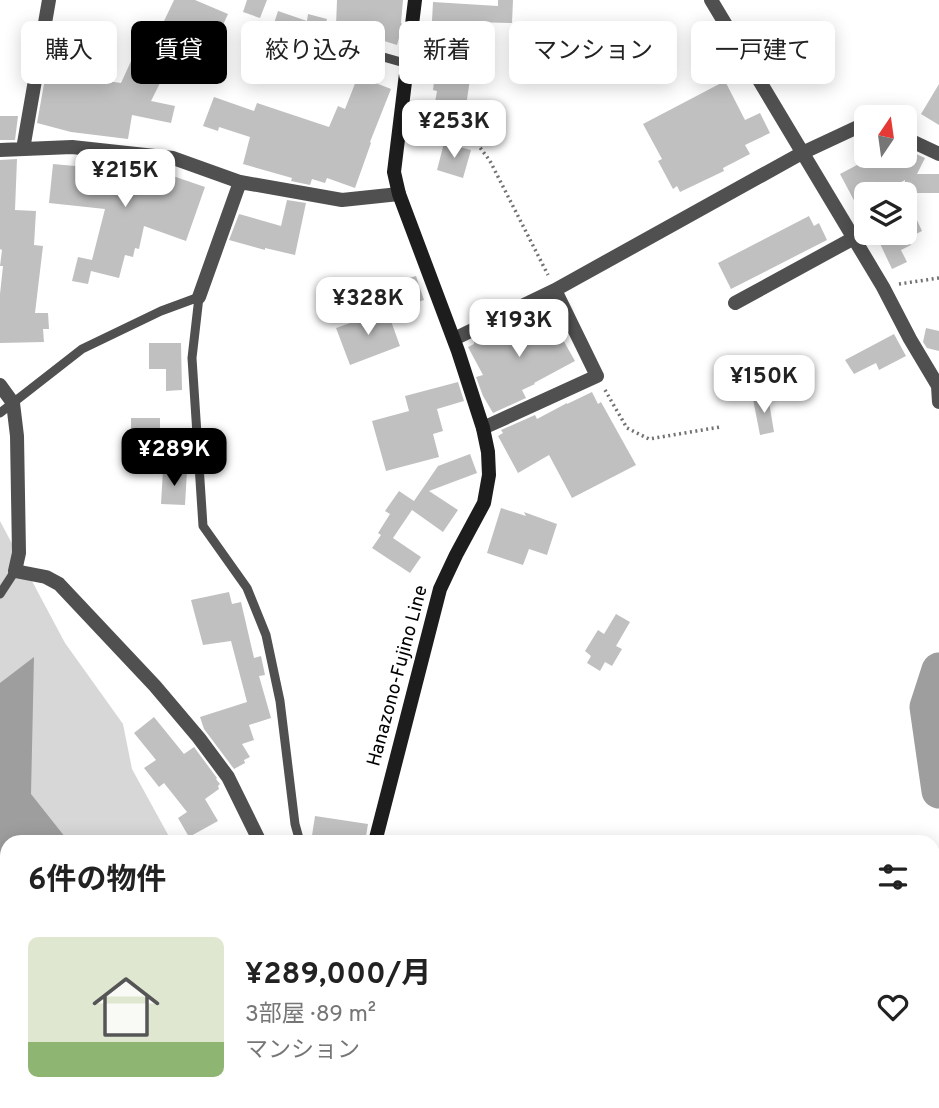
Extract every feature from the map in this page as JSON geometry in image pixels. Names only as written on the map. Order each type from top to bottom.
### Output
[{"type":"main road","name":"Hanazono-Fujino Line","points":[[413,21],[415,0]]},
{"type":"main road","name":"Hanazono-Fujino Line","points":[[377,835],[440,589],[484,503],[489,475],[483,428],[454,339],[399,194],[394,172],[406,84]]},
{"type":"street","points":[[23,149],[49,0]]},
{"type":"street","points":[[711,0],[854,238],[735,303]]},
{"type":"street","points":[[454,339],[555,290],[802,153],[854,129]]},
{"type":"street","points":[[917,144],[939,154]]},
{"type":"street","points":[[0,150],[72,147],[173,158],[240,181],[342,200],[399,194]]},
{"type":"street","points":[[199,297],[240,181]]},
{"type":"street","points":[[858,245],[938,386],[939,402]]},
{"type":"street","points":[[483,428],[597,376],[555,290]]},
{"type":"street","points":[[0,385],[13,403],[17,436],[19,553],[15,572],[46,577],[59,584],[155,686],[228,777],[257,835]]},
{"type":"lane","points":[[0,413],[82,349],[161,311],[199,297],[192,358],[203,526],[247,588],[266,635],[280,701],[298,835]]},
{"type":"lane","points":[[0,594],[15,572]]},
{"type":"path","points":[[402,113],[452,126],[472,138],[490,161],[555,290]]},
{"type":"path","points":[[883,286],[939,278]]},
{"type":"path","points":[[597,376],[627,428],[649,439],[720,426]]},
{"type":"shaded area","points":[[0,521],[65,643],[123,724],[132,769],[168,835],[0,835]]},
{"type":"shaded area","points":[[34,657],[31,794],[63,835],[0,835],[0,683]]},
{"type":"building","points":[[174,0],[195,0],[228,14],[225,21],[164,21]]},
{"type":"building","points":[[247,0],[267,0],[260,18],[243,12]]},
{"type":"building","points":[[337,0],[403,0],[397,45],[385,41],[385,21],[336,21]]},
{"type":"building","points":[[498,0],[513,0],[512,21],[432,21],[433,2],[498,6]]},
{"type":"building","points":[[278,11],[307,21],[275,21]]},
{"type":"building","points":[[308,14],[326,21],[307,21]]},
{"type":"building","points":[[131,61],[131,84],[160,84],[151,101],[175,106],[171,123],[132,115],[128,139],[71,132],[37,123],[44,84],[121,83]]},
{"type":"building","points":[[355,84],[378,84],[391,89],[355,188],[327,178],[325,183],[312,179],[310,185],[291,181],[292,178],[243,164],[250,137],[219,127],[218,131],[203,126],[214,97],[254,111],[257,103],[329,127],[338,106],[345,109]]},
{"type":"building","points":[[434,84],[469,84],[465,113],[434,108],[437,91],[433,90]]},
{"type":"building","points":[[719,84],[727,84],[745,120],[760,113],[770,133],[745,145],[750,154],[723,168],[724,171],[680,192],[677,186],[673,189],[658,161],[662,159],[643,124]]},
{"type":"building","points":[[939,84],[939,125],[921,114]]},
{"type":"building","points":[[0,116],[18,116],[15,140],[0,140]]},
{"type":"building","points":[[444,143],[471,150],[463,178],[437,170]]},
{"type":"building","points":[[917,154],[925,158],[917,174],[939,174],[939,193],[917,193],[917,182],[905,180],[854,182],[854,200],[840,174],[854,167],[917,168]]},
{"type":"building","points":[[17,159],[15,210],[36,211],[34,245],[43,246],[35,313],[48,313],[49,329],[43,329],[44,342],[0,343],[3,266],[0,266],[0,160]]},
{"type":"building","points":[[110,163],[143,165],[168,171],[167,174],[205,187],[186,241],[144,226],[139,249],[135,248],[133,257],[125,255],[119,278],[91,271],[88,284],[72,281],[78,257],[92,260],[105,209],[49,203],[53,164],[108,169]]},
{"type":"building","points":[[287,200],[306,203],[295,255],[229,240],[239,214],[281,226]]},
{"type":"building","points":[[809,216],[814,226],[819,223],[827,240],[731,289],[718,263]]},
{"type":"building","points":[[917,220],[922,231],[917,234]]},
{"type":"building","points":[[881,245],[911,245],[901,250],[907,262],[892,269]]},
{"type":"building","points":[[416,276],[424,300],[409,305],[402,280]]},
{"type":"building","points":[[545,308],[575,361],[522,390],[526,398],[493,413],[476,377],[483,375],[468,347],[515,320],[516,323]]},
{"type":"building","points":[[387,310],[400,346],[350,365],[336,328]]},
{"type":"building","points":[[926,328],[939,331],[939,351],[927,348],[923,342]]},
{"type":"building","points":[[894,334],[906,356],[879,370],[876,363],[854,374],[845,360]]},
{"type":"building","points":[[149,343],[181,343],[182,390],[166,391],[166,369],[149,369]]},
{"type":"building","points":[[458,382],[464,401],[437,409],[443,431],[433,434],[439,457],[386,471],[372,421],[409,411],[405,396]]},
{"type":"building","points":[[592,392],[598,404],[601,402],[636,465],[572,498],[549,455],[518,473],[498,436],[503,433],[501,430],[535,415],[537,419]]},
{"type":"building","points":[[768,396],[774,432],[760,435],[753,399]]},
{"type":"building","points":[[131,418],[160,418],[160,433],[131,433]]},
{"type":"building","points":[[157,439],[174,439],[174,447],[178,447],[177,462],[157,462]]},
{"type":"building","points":[[470,454],[477,473],[429,491],[458,510],[443,532],[412,510],[393,538],[421,557],[410,573],[372,548],[390,514],[385,511],[399,491],[414,501],[438,466]]},
{"type":"building","points":[[163,470],[187,471],[185,505],[161,504]]},
{"type":"building","points":[[501,508],[526,516],[524,512],[557,524],[547,555],[529,549],[523,565],[487,553]]},
{"type":"building","points":[[229,592],[232,604],[241,602],[254,658],[261,656],[265,675],[259,676],[271,718],[249,725],[254,740],[242,744],[250,757],[234,769],[204,729],[200,717],[247,702],[231,641],[203,645],[191,600]]},
{"type":"building","points":[[616,614],[630,622],[616,646],[622,649],[612,666],[605,662],[600,671],[587,663],[591,656],[585,651],[598,630],[604,634]]},
{"type":"building","points":[[154,717],[184,754],[194,747],[220,784],[219,789],[205,799],[218,821],[188,835],[178,818],[187,812],[164,783],[159,787],[144,768],[156,760],[134,733]]},
{"type":"building","points":[[315,816],[368,824],[366,835],[312,835]]},
{"type":"waterway","points":[[939,670],[927,707],[939,791]]}]
